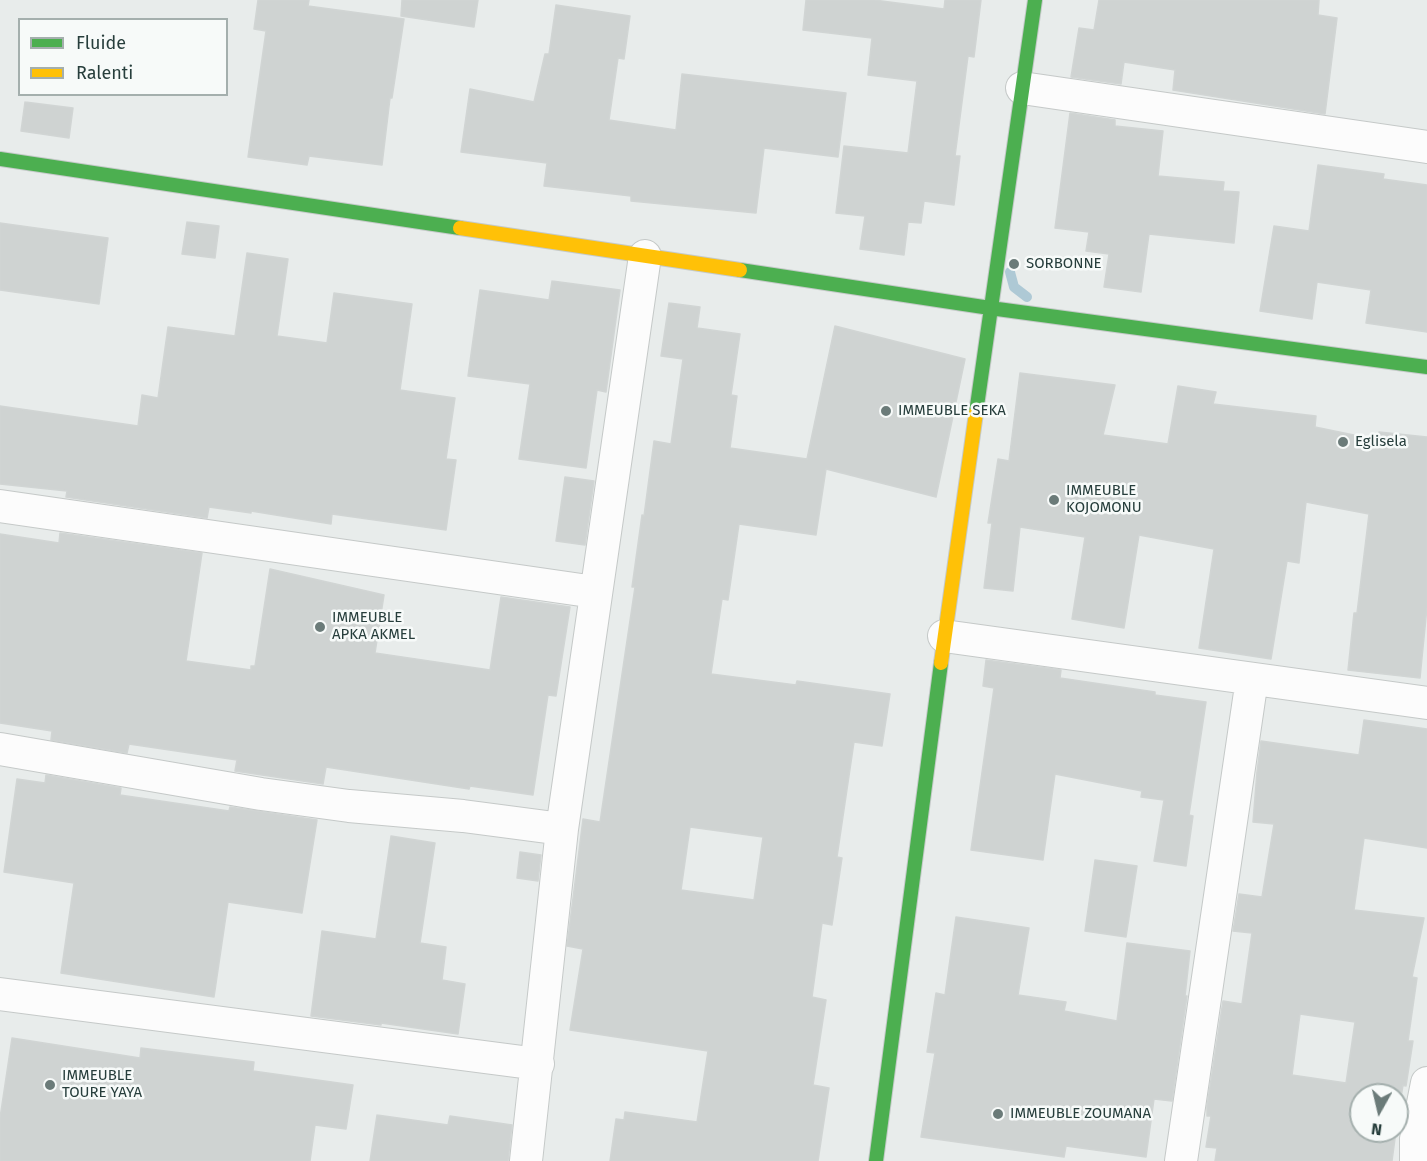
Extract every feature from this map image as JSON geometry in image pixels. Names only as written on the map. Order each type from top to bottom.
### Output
[{"type":"street","points":[[876,1161],[944,636],[1035,0]]},
{"type":"street","points":[[1022,88],[1427,147]]},
{"type":"street","points":[[0,159],[990,308],[1427,367]]},
{"type":"street","points":[[526,1161],[562,829],[645,256]]},
{"type":"street","points":[[0,506],[595,592]]},
{"type":"street","points":[[944,636],[1427,703]]},
{"type":"street","points":[[1181,1161],[1251,679]]},
{"type":"street","points":[[0,749],[272,796],[562,829]]},
{"type":"street","points":[[0,994],[538,1064]]},
{"type":"street","points":[[1416,1161],[1416,1139],[1427,1083]]},
{"type":"building","points":[[258,0],[309,0],[308,6],[404,19],[392,98],[390,98],[382,165],[309,156],[307,165],[248,157],[266,31],[254,29]]},
{"type":"building","points":[[402,0],[478,0],[474,27],[401,16]]},
{"type":"building","points":[[806,0],[874,0],[944,9],[945,0],[981,0],[974,57],[968,56],[955,156],[960,156],[954,205],[924,201],[921,223],[908,222],[904,255],[860,249],[865,216],[836,213],[844,146],[908,153],[917,81],[868,75],[872,38],[803,30]]},
{"type":"building","points":[[1099,0],[1319,0],[1318,15],[1337,18],[1325,114],[1173,90],[1175,70],[1124,62],[1121,84],[1071,77],[1079,28],[1094,30]]},
{"type":"building","points":[[556,5],[630,16],[624,59],[618,58],[609,120],[676,130],[682,74],[846,93],[838,157],[764,148],[756,213],[631,201],[631,196],[544,186],[547,163],[461,152],[470,89],[534,102],[545,54],[549,54]]},
{"type":"building","points":[[25,102],[73,108],[69,138],[21,131]]},
{"type":"building","points":[[1070,113],[1115,120],[1115,126],[1163,131],[1158,176],[1224,182],[1223,191],[1239,192],[1234,243],[1149,234],[1141,292],[1104,287],[1109,254],[1086,251],[1089,232],[1055,228]]},
{"type":"building","points":[[1318,165],[1384,174],[1383,179],[1427,185],[1427,332],[1366,323],[1371,290],[1317,282],[1312,319],[1260,311],[1274,226],[1309,231]]},
{"type":"building","points":[[187,222],[219,226],[215,258],[182,254]]},
{"type":"building","points":[[0,223],[108,238],[99,304],[0,290]]},
{"type":"building","points":[[247,253],[288,259],[277,336],[327,343],[334,293],[412,304],[400,390],[455,398],[446,459],[456,460],[446,530],[332,514],[331,524],[251,511],[251,513],[209,507],[207,518],[66,497],[67,491],[0,484],[0,406],[138,426],[142,395],[158,398],[168,327],[235,336]]},
{"type":"building","points":[[552,281],[620,290],[606,392],[597,390],[586,468],[519,459],[530,384],[468,376],[480,290],[549,300]]},
{"type":"building","points":[[669,303],[700,307],[697,328],[740,334],[731,395],[737,396],[730,448],[807,459],[835,326],[965,359],[936,497],[826,469],[816,535],[739,524],[728,600],[722,599],[711,674],[796,685],[797,681],[890,694],[882,746],[854,742],[837,857],[842,858],[832,925],[822,923],[812,997],[826,1000],[813,1085],[829,1088],[818,1161],[610,1161],[616,1119],[624,1120],[625,1112],[697,1122],[708,1051],[570,1030],[583,949],[567,946],[583,819],[600,822],[654,441],[671,444],[683,359],[661,356]],"holes":[[[690,827],[763,837],[754,900],[681,890]]]},
{"type":"building","points":[[1020,373],[1115,385],[1103,435],[1168,444],[1178,386],[1216,392],[1213,404],[1316,416],[1315,427],[1378,440],[1379,432],[1427,437],[1427,607],[1420,678],[1348,670],[1369,514],[1306,502],[1299,563],[1287,561],[1271,659],[1199,648],[1214,549],[1139,535],[1124,628],[1072,619],[1085,537],[1020,527],[1013,591],[984,588],[992,523],[988,523],[998,459],[1009,461]]},
{"type":"building","points":[[565,477],[594,481],[585,545],[556,541]]},
{"type":"building","points":[[60,533],[202,553],[186,661],[251,670],[251,666],[255,666],[270,569],[384,595],[375,653],[490,670],[501,597],[570,607],[556,696],[548,695],[533,795],[470,786],[469,789],[326,767],[323,784],[235,771],[237,760],[129,744],[127,753],[51,740],[52,731],[0,723],[0,534],[59,543]]},
{"type":"building","points":[[986,660],[1061,670],[1060,678],[1206,702],[1189,815],[1193,816],[1186,866],[1154,861],[1164,800],[1141,797],[1142,791],[1055,774],[1043,860],[971,850],[994,688],[983,686]]},
{"type":"building","points":[[1364,720],[1427,729],[1427,848],[1364,838],[1354,910],[1424,918],[1412,977],[1417,978],[1408,1041],[1413,1041],[1406,1083],[1349,1083],[1349,1143],[1394,1143],[1392,1161],[1215,1161],[1217,1148],[1206,1147],[1211,1116],[1207,1116],[1207,1106],[1223,1001],[1242,1004],[1252,933],[1233,931],[1239,894],[1262,897],[1274,824],[1253,822],[1261,741],[1359,755]],"holes":[[[1300,1014],[1355,1022],[1346,1083],[1292,1075]]]},
{"type":"building","points":[[46,775],[121,788],[120,795],[229,811],[230,807],[317,820],[302,913],[228,902],[214,997],[61,973],[74,883],[4,872],[17,779],[45,783]]},
{"type":"building","points":[[391,836],[435,843],[420,943],[446,947],[442,980],[465,984],[458,1034],[311,1016],[322,931],[376,939]]},
{"type":"building","points":[[520,852],[541,855],[538,881],[517,878]]},
{"type":"building","points":[[1095,860],[1137,866],[1126,937],[1085,931]]},
{"type":"building","points":[[956,917],[1029,928],[1018,995],[1066,1002],[1064,1011],[1117,1021],[1127,943],[1190,951],[1185,996],[1187,996],[1172,1101],[1154,1099],[1146,1157],[1066,1146],[1064,1157],[921,1137],[935,1053],[927,1052],[936,993],[945,995]]},
{"type":"building","points":[[12,1038],[140,1058],[141,1048],[254,1062],[253,1071],[353,1085],[346,1129],[315,1125],[310,1161],[0,1161],[0,1118]]},
{"type":"building","points":[[377,1115],[448,1125],[450,1116],[512,1125],[508,1161],[370,1161]]},
{"type":"waterway","points":[[1010,272],[1014,287],[1027,297]]},
{"type":"traffic: fast","points":[[976,413],[1035,0]]},
{"type":"traffic: fast","points":[[0,159],[460,228]]},
{"type":"traffic: fast","points":[[740,270],[990,308],[1427,367]]},
{"type":"traffic: fast","points":[[876,1161],[941,663]]},
{"type":"traffic: slow","points":[[460,228],[740,270]]},
{"type":"traffic: slow","points":[[941,663],[976,413]]},
{"type":"place","name":"SORBONNE","points":[[1014,264]]},
{"type":"place","name":"IMMEUBLE SEKA","points":[[886,411]]},
{"type":"place","name":"Eglisela","points":[[1343,442]]},
{"type":"place","name":"IMMEUBLE KOJOMONU","points":[[1054,500]]},
{"type":"place","name":"IMMEUBLE APKA AKMEL","points":[[320,627]]},
{"type":"place","name":"IMMEUBLE TOURE YAYA","points":[[50,1085]]},
{"type":"place","name":"IMMEUBLE ZOUMANA","points":[[998,1114]]}]
